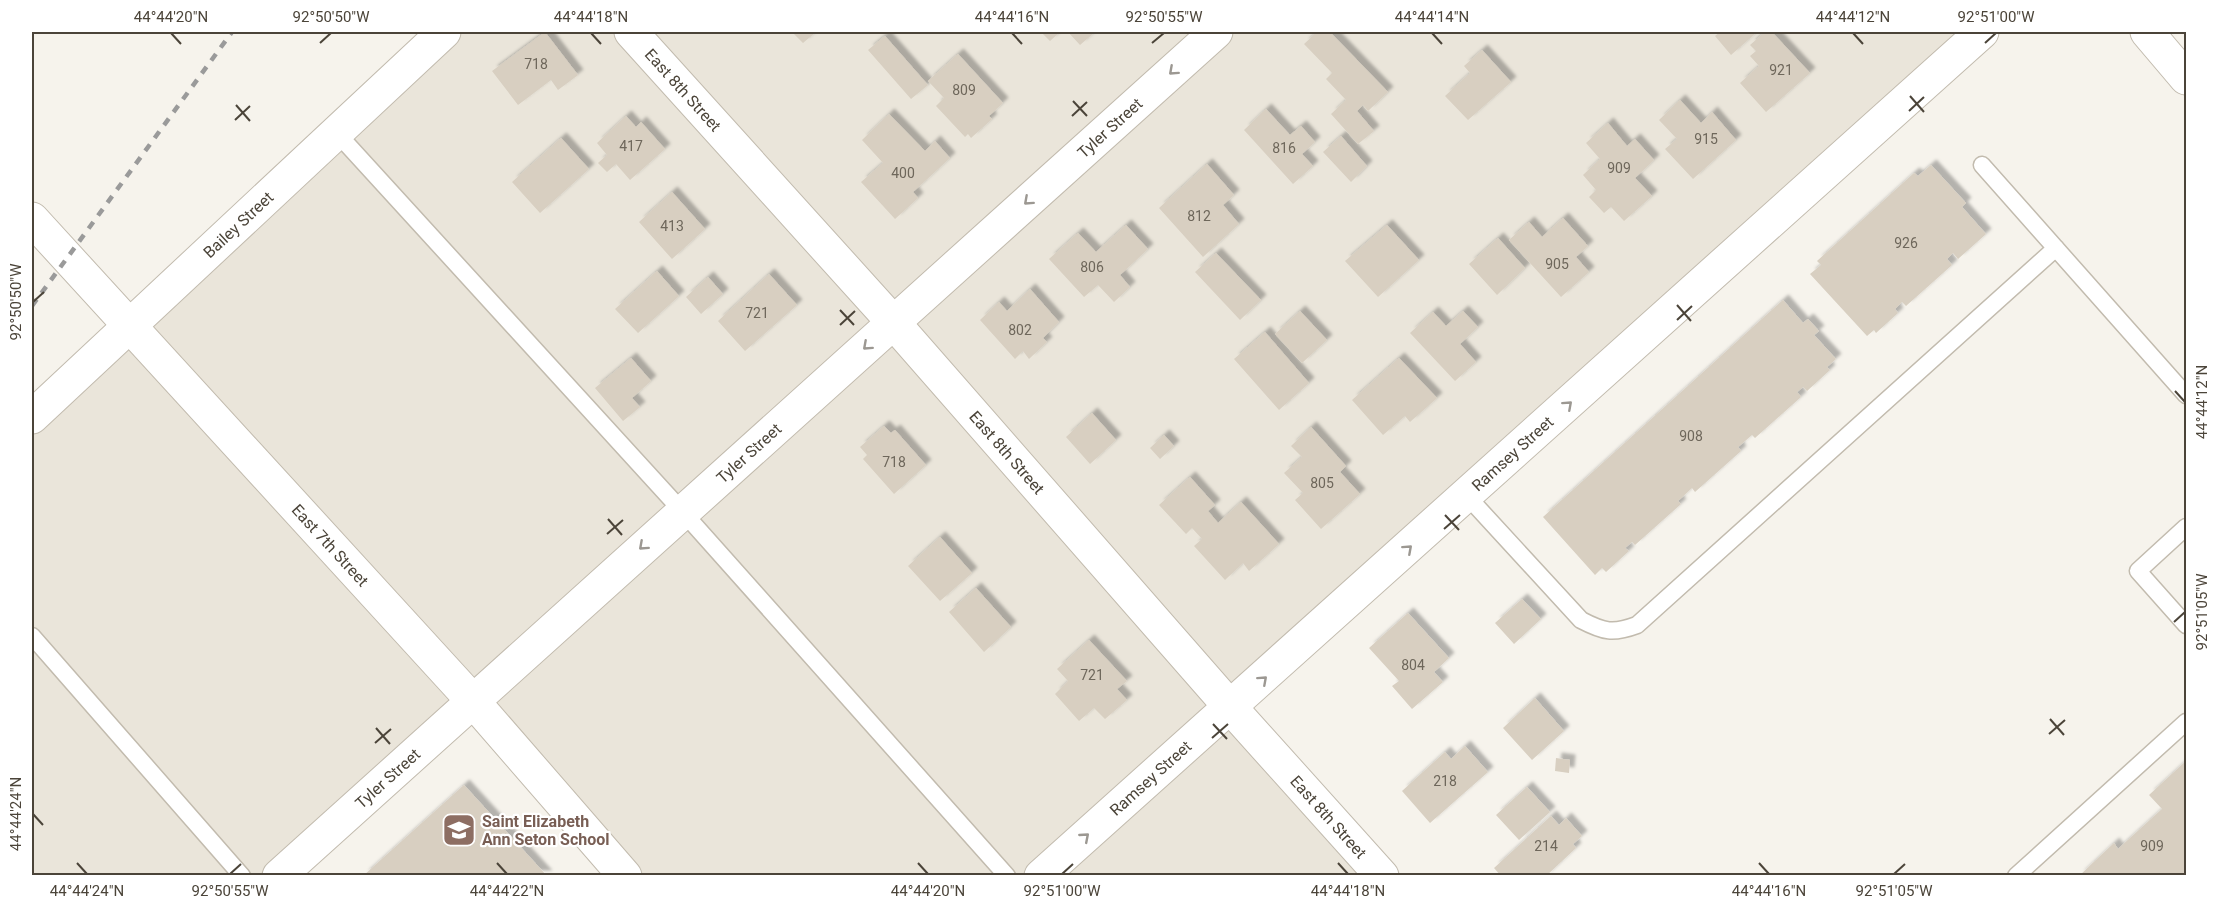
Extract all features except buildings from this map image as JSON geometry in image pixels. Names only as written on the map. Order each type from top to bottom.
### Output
[{"type":"street","name":"Bailey Street","points":[[32,417],[335,131],[444,32]]},
{"type":"street","name":"East 8th Street","points":[[631,32],[893,322],[1231,708],[1382,876]]},
{"type":"street","name":"Tyler Street","points":[[279,876],[1216,32]]},
{"type":"street","name":"Ramsey Street","points":[[1041,876],[1982,32]]},
{"type":"street","points":[[2147,32],[2187,78]]},
{"type":"street","name":"East 7th Street","points":[[32,219],[473,701],[620,874]]},
{"type":"lane","points":[[335,131],[682,511],[1006,876]]},
{"type":"lane","points":[[1982,165],[2187,395]]},
{"type":"lane","points":[[1467,496],[1581,620],[1599,630],[1618,632],[1637,625],[2056,248]]},
{"type":"lane","points":[[2187,527],[2138,571],[2187,625]]},
{"type":"lane","points":[[32,636],[242,876]]},
{"type":"lane","points":[[2016,876],[2187,722]]},
{"type":"shaded area","points":[[444,32],[1982,32],[1231,708],[1382,875],[625,875],[473,702],[279,875],[32,876],[32,417]]},
{"type":"railway","points":[[32,306],[232,32]]},
{"type":"place","name":"Saint Elizabeth Ann Seton School","points":[[459,830]]}]
